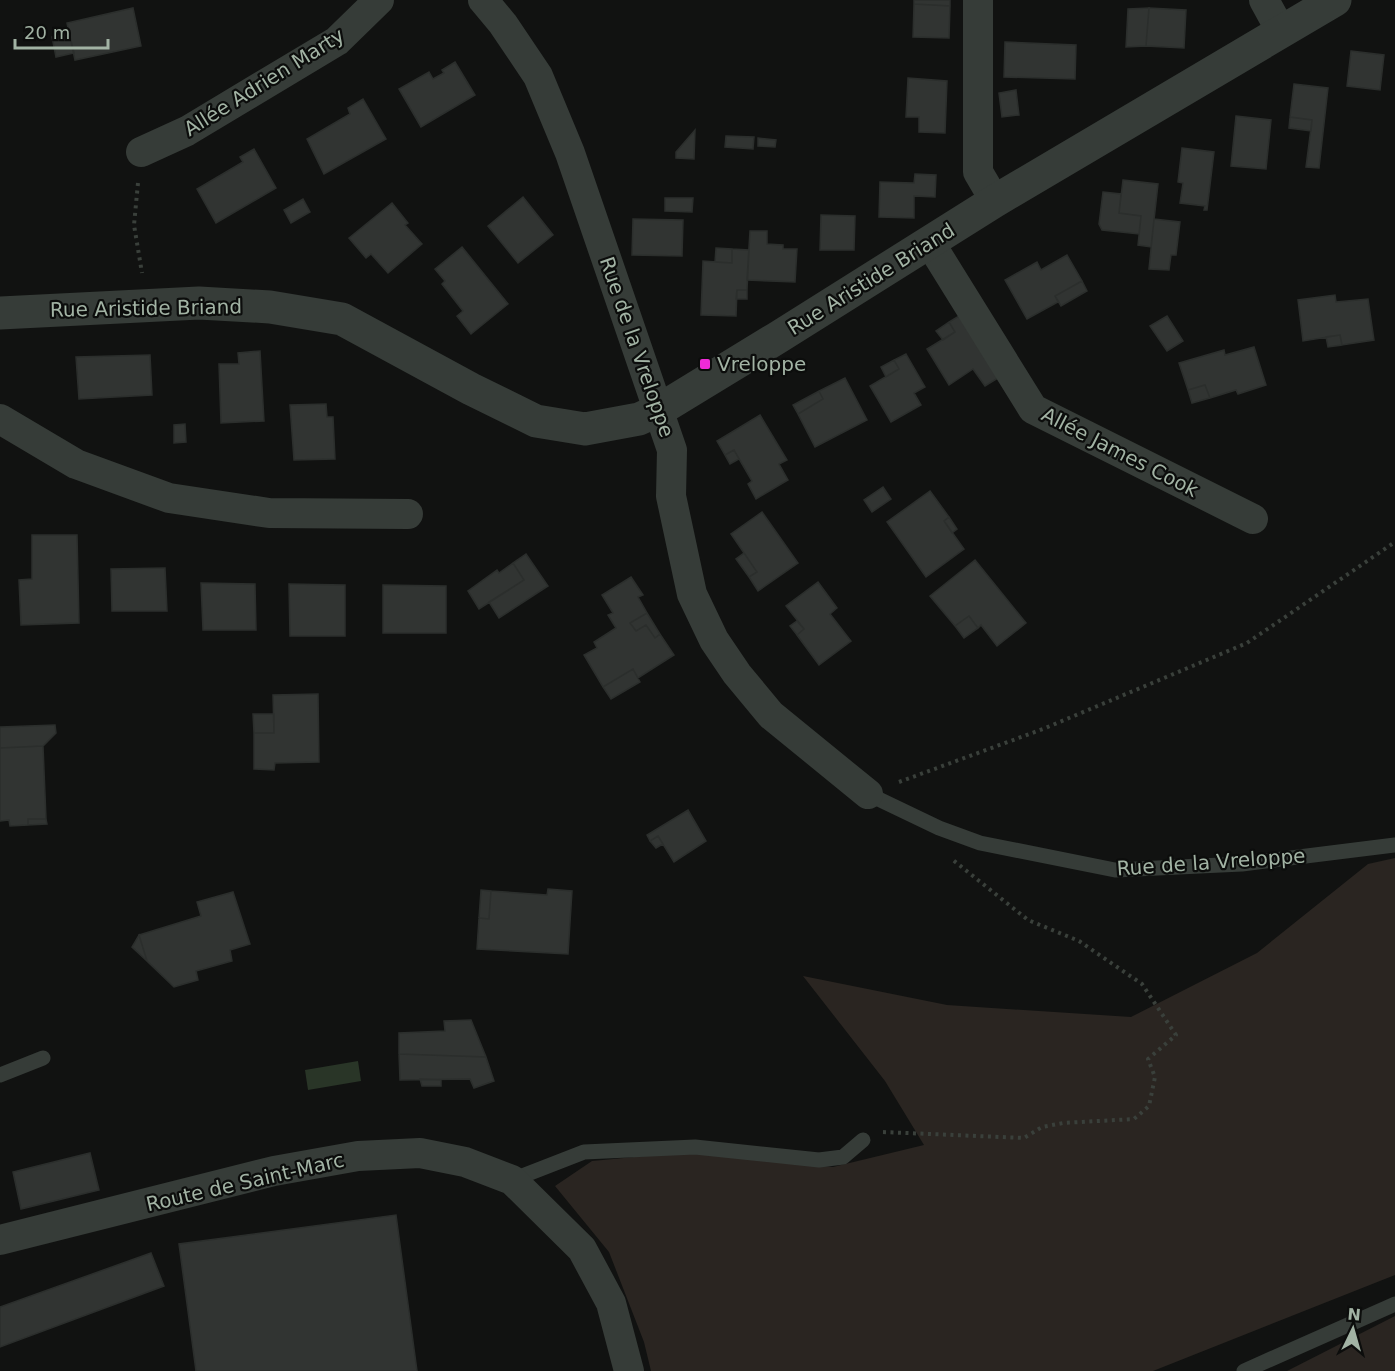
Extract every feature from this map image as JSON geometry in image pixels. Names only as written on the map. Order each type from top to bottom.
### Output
[{"type":"street","name":"Allée Adrien Marty","points":[[141,152],[187,131],[338,41],[379,0]]},
{"type":"street","name":"Rue de la Vreloppe","points":[[483,0],[503,24],[538,76],[570,153],[672,450],[671,496],[692,594],[714,640],[737,674],[771,715],[868,794]]},
{"type":"street","points":[[978,0],[978,172],[995,201]]},
{"type":"street","points":[[1264,0],[1281,31]]},
{"type":"street","name":"Rue Aristide Briand","points":[[0,313],[200,303],[270,307],[342,318],[471,389],[536,421],[585,429],[639,419],[659,410],[995,201],[1335,0]]},
{"type":"street","name":"Allée James Cook","points":[[930,243],[1033,409],[1253,519]]},
{"type":"street","points":[[0,419],[76,464],[169,498],[268,513],[408,514]]},
{"type":"street","name":"Route de Saint-Marc","points":[[0,1240],[274,1171],[358,1156],[420,1153],[465,1162],[512,1180],[582,1249],[611,1303],[629,1371]]},
{"type":"lane","name":"Rue de la Vreloppe","points":[[868,794],[939,828],[980,843],[1115,870],[1242,864],[1395,845]]},
{"type":"lane","points":[[0,1075],[43,1058]]},
{"type":"lane","points":[[512,1180],[584,1152],[695,1147],[819,1160],[843,1157],[863,1140]]},
{"type":"lane","points":[[1244,1371],[1395,1304]]},
{"type":"path","points":[[141,152],[134,225],[147,305]]},
{"type":"path","points":[[868,794],[1043,729],[1247,643],[1395,542]]},
{"type":"path","points":[[863,1140],[884,1132],[1024,1138],[1042,1127],[1064,1123],[1134,1119],[1149,1106],[1155,1077],[1148,1059],[1176,1035],[1142,984],[1079,941],[1028,920],[944,852],[939,828]]},
{"type":"shaded area","points":[[1395,858],[1395,1275],[1153,1371],[651,1371],[644,1342],[609,1252],[555,1186],[592,1161],[687,1152],[833,1167],[924,1145],[885,1081],[803,976],[947,1005],[1131,1017],[1257,953],[1368,864]]},
{"type":"shaded area","points":[[358,1061],[361,1081],[308,1090],[305,1070]]},
{"type":"shaded area","points":[[1395,1316],[1395,1371],[1287,1371]]},
{"type":"building","points":[[914,0],[950,0],[950,6],[914,4]]},
{"type":"building","points":[[914,4],[950,6],[949,38],[913,37]]},
{"type":"building","points":[[133,8],[141,46],[75,60],[67,23]]},
{"type":"building","points":[[1149,8],[1146,46],[1126,47],[1128,9]]},
{"type":"building","points":[[1149,8],[1186,10],[1184,48],[1146,46]]},
{"type":"building","points":[[69,33],[74,53],[56,57],[52,37]]},
{"type":"building","points":[[1005,42],[1076,45],[1075,79],[1004,77]]},
{"type":"building","points":[[1351,51],[1384,55],[1380,90],[1347,86]]},
{"type":"building","points":[[455,62],[475,95],[421,127],[399,89],[429,72],[433,79],[444,73],[442,70]]},
{"type":"building","points":[[908,78],[947,81],[945,133],[919,132],[919,117],[906,117]]},
{"type":"building","points":[[1294,84],[1328,88],[1319,168],[1306,167],[1312,120],[1290,117]]},
{"type":"building","points":[[1016,90],[1019,115],[1002,117],[999,93]]},
{"type":"building","points":[[363,99],[386,139],[324,174],[307,139],[350,114],[348,108]]},
{"type":"building","points":[[1236,116],[1271,120],[1266,169],[1231,166]]},
{"type":"building","points":[[1290,117],[1312,120],[1311,131],[1289,128]]},
{"type":"building","points":[[695,130],[694,159],[676,158],[676,152]]},
{"type":"building","points":[[726,136],[754,137],[753,149],[725,147]]},
{"type":"building","points":[[758,138],[776,140],[775,147],[758,146]]},
{"type":"building","points":[[1182,148],[1214,152],[1207,210],[1204,210],[1205,206],[1180,203],[1183,183],[1178,182]]},
{"type":"building","points":[[254,149],[276,188],[216,223],[197,189],[243,162],[240,157]]},
{"type":"building","points":[[915,174],[936,175],[935,197],[914,196],[914,218],[879,217],[880,182],[914,183]]},
{"type":"building","points":[[1123,180],[1158,184],[1151,247],[1138,245],[1141,216],[1119,213]]},
{"type":"building","points":[[1103,192],[1121,194],[1119,213],[1141,216],[1139,234],[1102,230],[1099,224]]},
{"type":"building","points":[[523,197],[553,235],[518,263],[488,226]]},
{"type":"building","points":[[665,198],[693,198],[692,212],[665,211]]},
{"type":"building","points":[[303,199],[310,212],[291,223],[284,210]]},
{"type":"building","points":[[392,203],[408,223],[405,225],[422,244],[388,273],[371,254],[366,258],[349,238]]},
{"type":"building","points":[[821,215],[855,216],[854,250],[820,250]]},
{"type":"building","points":[[633,219],[683,220],[682,256],[632,255]]},
{"type":"building","points":[[1154,219],[1180,222],[1176,255],[1171,255],[1169,270],[1149,269]]},
{"type":"building","points":[[750,231],[767,231],[767,244],[783,245],[783,249],[797,249],[795,282],[747,280]]},
{"type":"building","points":[[462,247],[508,304],[471,334],[457,316],[463,311],[442,284],[445,281],[435,269]]},
{"type":"building","points":[[716,248],[732,249],[732,263],[715,262]]},
{"type":"building","points":[[732,249],[749,250],[747,290],[737,290],[736,316],[701,315],[703,261],[732,263]]},
{"type":"building","points":[[1067,255],[1082,281],[1055,296],[1058,302],[1027,319],[1005,280],[1037,262],[1041,270]]},
{"type":"building","points":[[1082,281],[1087,291],[1061,306],[1055,296]]},
{"type":"building","points":[[737,290],[747,290],[747,299],[736,299]]},
{"type":"building","points":[[1335,295],[1336,302],[1368,299],[1374,340],[1342,345],[1340,335],[1303,341],[1298,300]]},
{"type":"building","points":[[959,316],[998,378],[985,386],[973,369],[949,385],[927,349],[955,332],[949,322]]},
{"type":"building","points":[[1167,316],[1183,341],[1167,351],[1150,326]]},
{"type":"building","points":[[949,322],[955,332],[943,340],[936,331]]},
{"type":"building","points":[[1340,335],[1342,345],[1328,347],[1326,337]]},
{"type":"building","points":[[1254,347],[1266,385],[1238,394],[1236,390],[1210,398],[1205,385],[1188,390],[1179,363],[1224,350],[1225,355]]},
{"type":"building","points":[[260,351],[264,421],[221,423],[219,364],[239,364],[238,353]]},
{"type":"building","points":[[906,354],[925,387],[914,393],[921,405],[891,422],[870,386],[899,369],[894,360]]},
{"type":"building","points":[[150,355],[152,395],[79,399],[76,357]]},
{"type":"building","points":[[894,360],[899,369],[886,377],[881,367]]},
{"type":"building","points":[[845,378],[867,420],[815,447],[798,414],[823,399],[819,391]]},
{"type":"building","points":[[1205,385],[1210,398],[1192,403],[1188,390]]},
{"type":"building","points":[[819,391],[823,399],[798,414],[793,405]]},
{"type":"building","points":[[326,404],[327,417],[333,417],[335,459],[294,460],[290,405]]},
{"type":"building","points":[[760,415],[787,460],[779,464],[788,480],[756,499],[748,484],[752,481],[734,450],[725,455],[717,441]]},
{"type":"building","points":[[185,424],[186,442],[174,443],[174,425]]},
{"type":"building","points":[[734,450],[739,459],[730,464],[725,455]]},
{"type":"building","points":[[883,487],[891,499],[872,512],[864,500]]},
{"type":"building","points":[[930,491],[949,517],[944,521],[964,549],[926,577],[887,522]]},
{"type":"building","points":[[762,512],[798,563],[758,591],[749,577],[757,572],[731,534]]},
{"type":"building","points":[[949,517],[957,529],[952,533],[944,521]]},
{"type":"building","points":[[32,535],[77,535],[79,623],[21,625],[19,580],[32,579]]},
{"type":"building","points":[[744,553],[757,572],[749,577],[736,559]]},
{"type":"building","points":[[526,554],[548,586],[499,618],[489,602],[524,580],[513,563]]},
{"type":"building","points":[[975,560],[1026,623],[997,646],[981,625],[978,628],[969,616],[955,626],[930,596]]},
{"type":"building","points":[[513,563],[524,580],[479,609],[468,591],[497,570],[499,573]]},
{"type":"building","points":[[165,568],[167,611],[112,611],[111,569]]},
{"type":"building","points":[[631,577],[643,595],[638,597],[647,613],[630,623],[636,631],[646,625],[655,638],[660,634],[674,655],[638,678],[633,669],[603,687],[584,655],[597,648],[594,642],[616,628],[608,615],[613,613],[602,595]]},
{"type":"building","points":[[818,582],[837,608],[830,614],[851,641],[819,665],[797,635],[804,629],[786,606]]},
{"type":"building","points":[[201,583],[255,584],[256,630],[203,630]]},
{"type":"building","points":[[289,584],[345,585],[345,636],[290,636]]},
{"type":"building","points":[[383,585],[446,586],[446,633],[383,633]]},
{"type":"building","points":[[647,613],[660,634],[655,638],[646,625],[636,631],[630,623]]},
{"type":"building","points":[[969,616],[978,628],[964,638],[955,626]]},
{"type":"building","points":[[797,621],[804,629],[797,635],[790,626]]},
{"type":"building","points":[[633,669],[640,682],[611,699],[603,687]]},
{"type":"building","points":[[318,694],[319,762],[275,763],[274,770],[254,769],[254,733],[274,733],[273,695]]},
{"type":"building","points":[[253,714],[274,714],[274,733],[254,733]]},
{"type":"building","points":[[55,725],[56,733],[43,746],[0,748],[0,727]]},
{"type":"building","points":[[43,746],[46,819],[28,819],[28,825],[10,826],[9,820],[0,821],[0,748]]},
{"type":"building","points":[[688,810],[706,841],[674,862],[658,836],[650,841],[647,835]]},
{"type":"building","points":[[28,819],[46,819],[47,824],[28,825]]},
{"type":"building","points":[[658,836],[663,844],[656,848],[650,841]]},
{"type":"building","points":[[548,889],[572,891],[568,954],[477,949],[479,918],[489,919],[491,891],[547,895]]},
{"type":"building","points":[[481,890],[491,891],[489,919],[479,918]]},
{"type":"building","points":[[233,892],[250,944],[230,950],[232,961],[196,971],[198,980],[174,987],[147,961],[139,935],[201,916],[197,902]]},
{"type":"building","points":[[139,935],[147,961],[132,947]]},
{"type":"building","points":[[471,1020],[486,1057],[399,1054],[399,1033],[445,1031],[444,1021]]},
{"type":"building","points":[[399,1054],[486,1057],[494,1081],[474,1088],[470,1079],[400,1080]]},
{"type":"building","points":[[420,1079],[441,1080],[441,1086],[422,1086]]},
{"type":"building","points":[[90,1153],[99,1190],[21,1209],[13,1172]]},
{"type":"building","points":[[396,1215],[417,1371],[196,1371],[179,1244]]},
{"type":"building","points":[[151,1253],[164,1286],[0,1347],[0,1307]]},
{"type":"place","name":"Vreloppe","points":[[705,364]]}]
